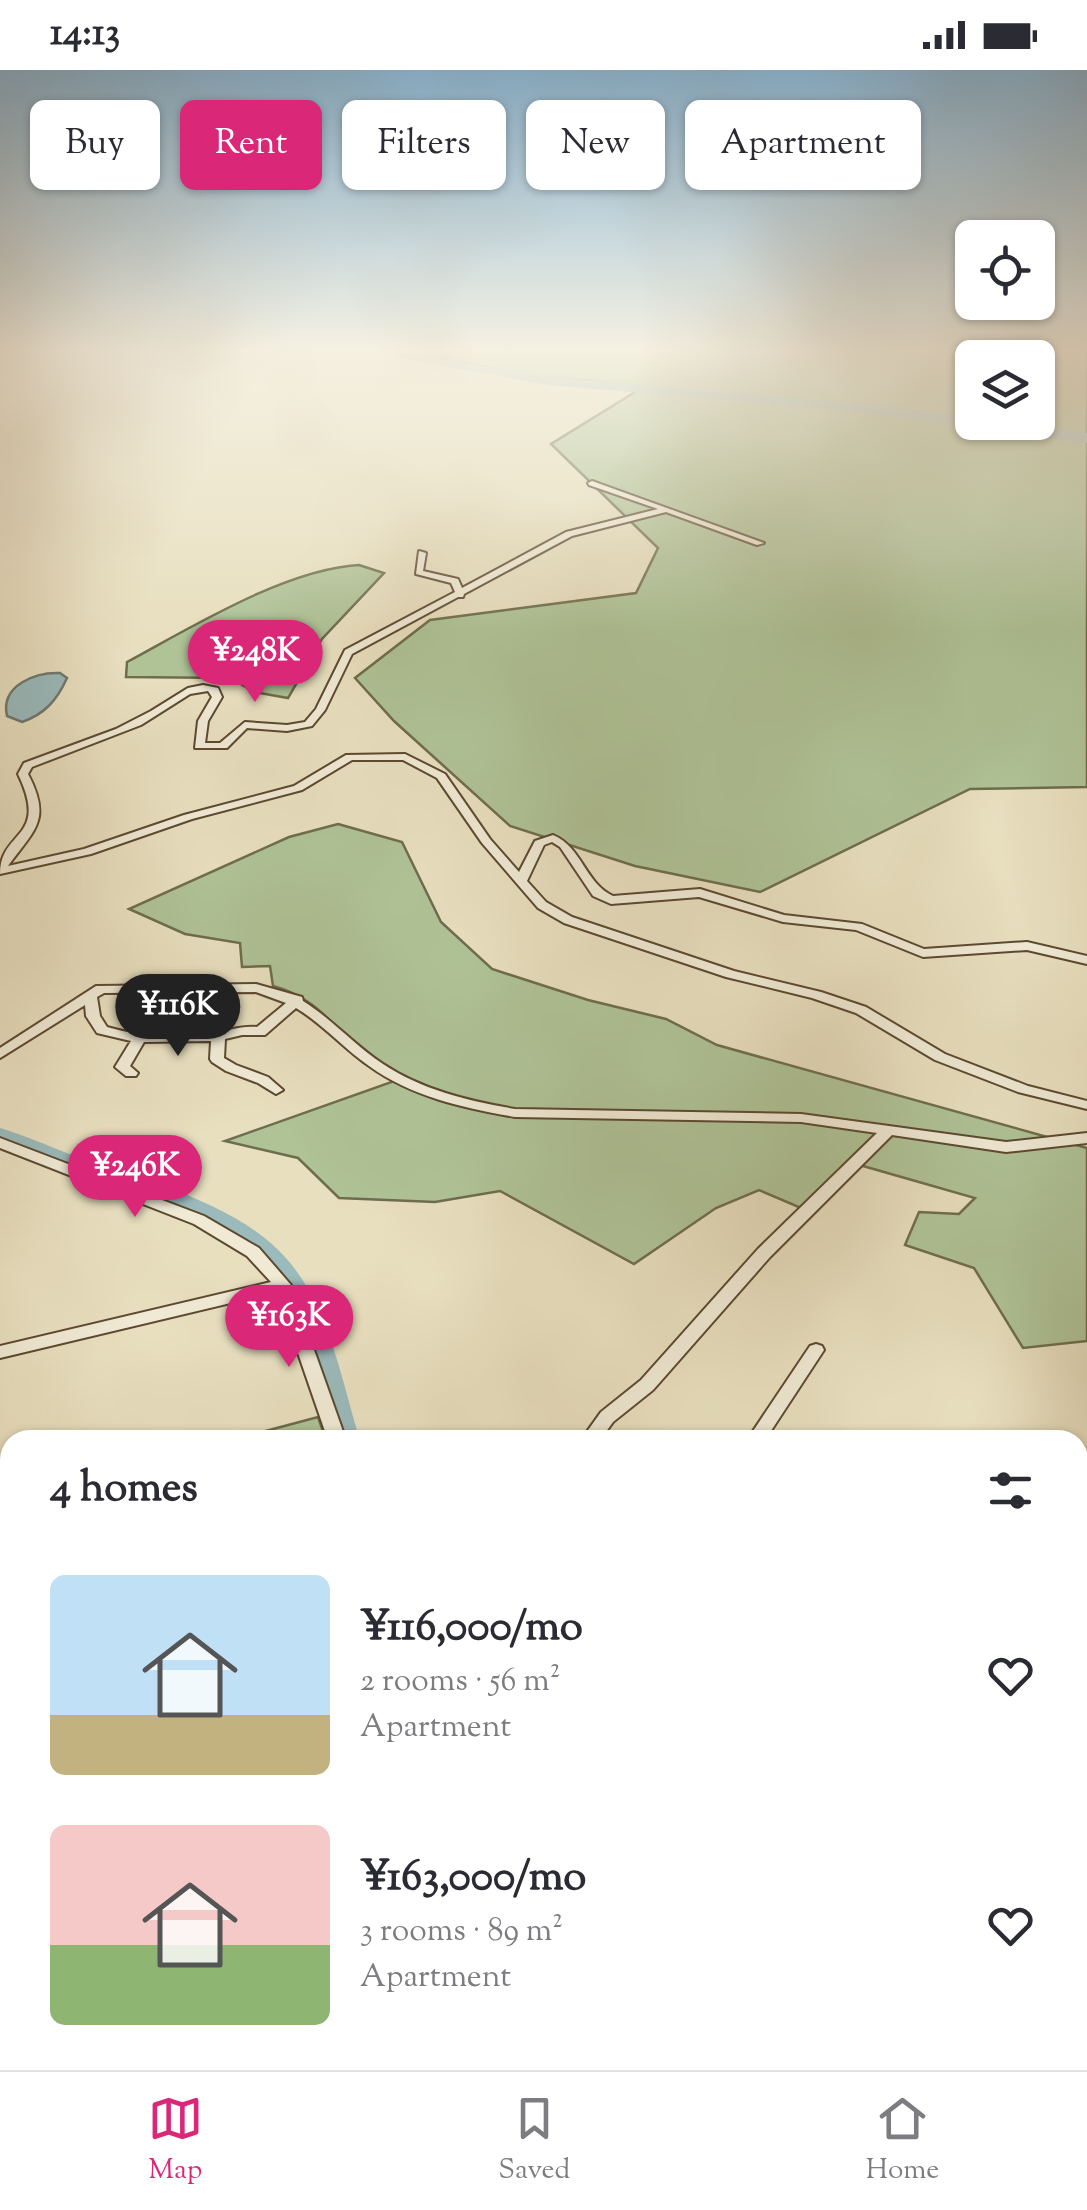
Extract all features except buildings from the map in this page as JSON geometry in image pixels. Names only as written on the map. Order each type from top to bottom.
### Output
[{"type":"street","points":[[592,484],[760,543]]},
{"type":"street","points":[[0,870],[35,821],[38,800],[23,774],[28,765],[133,728],[182,694],[200,688],[214,690],[217,696],[203,721],[200,746],[224,746],[245,725],[287,728],[308,724],[320,710],[348,652],[569,534],[664,510]]},
{"type":"street","points":[[422,553],[419,572],[455,582],[460,595]]},
{"type":"street","points":[[0,870],[86,852],[188,817],[298,788],[337,762],[364,755],[405,758],[423,763],[441,776],[486,841],[542,905],[600,934],[861,1010],[940,1057],[1023,1089],[1087,1105]]},
{"type":"street","points":[[521,881],[539,843],[553,838],[564,845],[598,893],[611,900],[700,893],[783,918],[858,927],[923,953],[1027,946],[1087,960]]},
{"type":"street","points":[[0,1054],[101,989],[256,988],[312,1009],[381,1069],[433,1094],[474,1106],[515,1113],[802,1118],[886,1133],[1006,1147],[1087,1138]]},
{"type":"street","points":[[90,996],[93,1016],[102,1030],[140,1038],[218,1037],[236,1029],[260,1032],[296,1000]]},
{"type":"street","points":[[218,1037],[217,1059],[226,1068],[270,1083],[276,1090]]},
{"type":"street","points":[[131,1073],[122,1067],[140,1038]]},
{"type":"street","points":[[597,1430],[606,1417],[647,1386],[764,1253],[886,1133]]},
{"type":"street","points":[[0,1144],[214,1228],[253,1252],[283,1284],[334,1430]]},
{"type":"street","points":[[0,1352],[283,1284]]},
{"type":"street","points":[[763,1430],[816,1350]]},
{"type":"green space","points":[[1087,443],[1087,787],[970,789],[760,892],[635,866],[510,826],[394,721],[355,678],[430,620],[636,593],[658,548],[551,444]]},
{"type":"green space","points":[[359,565],[384,573],[322,639],[288,698],[254,692],[231,678],[126,677],[127,662],[240,602],[301,577]]},
{"type":"green space","points":[[338,824],[402,842],[441,922],[492,969],[588,1000],[666,1019],[717,1045],[1087,1148],[1087,1341],[1023,1348],[974,1268],[905,1245],[919,1212],[959,1214],[975,1198],[849,1162],[801,1208],[759,1190],[716,1208],[634,1264],[500,1191],[435,1202],[339,1198],[298,1158],[225,1141],[403,1078],[361,1051],[309,1003],[273,986],[270,966],[242,967],[240,943],[185,934],[129,909],[289,837]]},
{"type":"green space","points":[[318,1417],[323,1430],[269,1430]]},
{"type":"water","points":[[60,673],[67,678],[44,710],[22,722],[7,716],[6,705],[14,689],[31,678]]},
{"type":"waterway","points":[[0,1134],[188,1205],[256,1241],[278,1262],[303,1302],[346,1430]]}]
